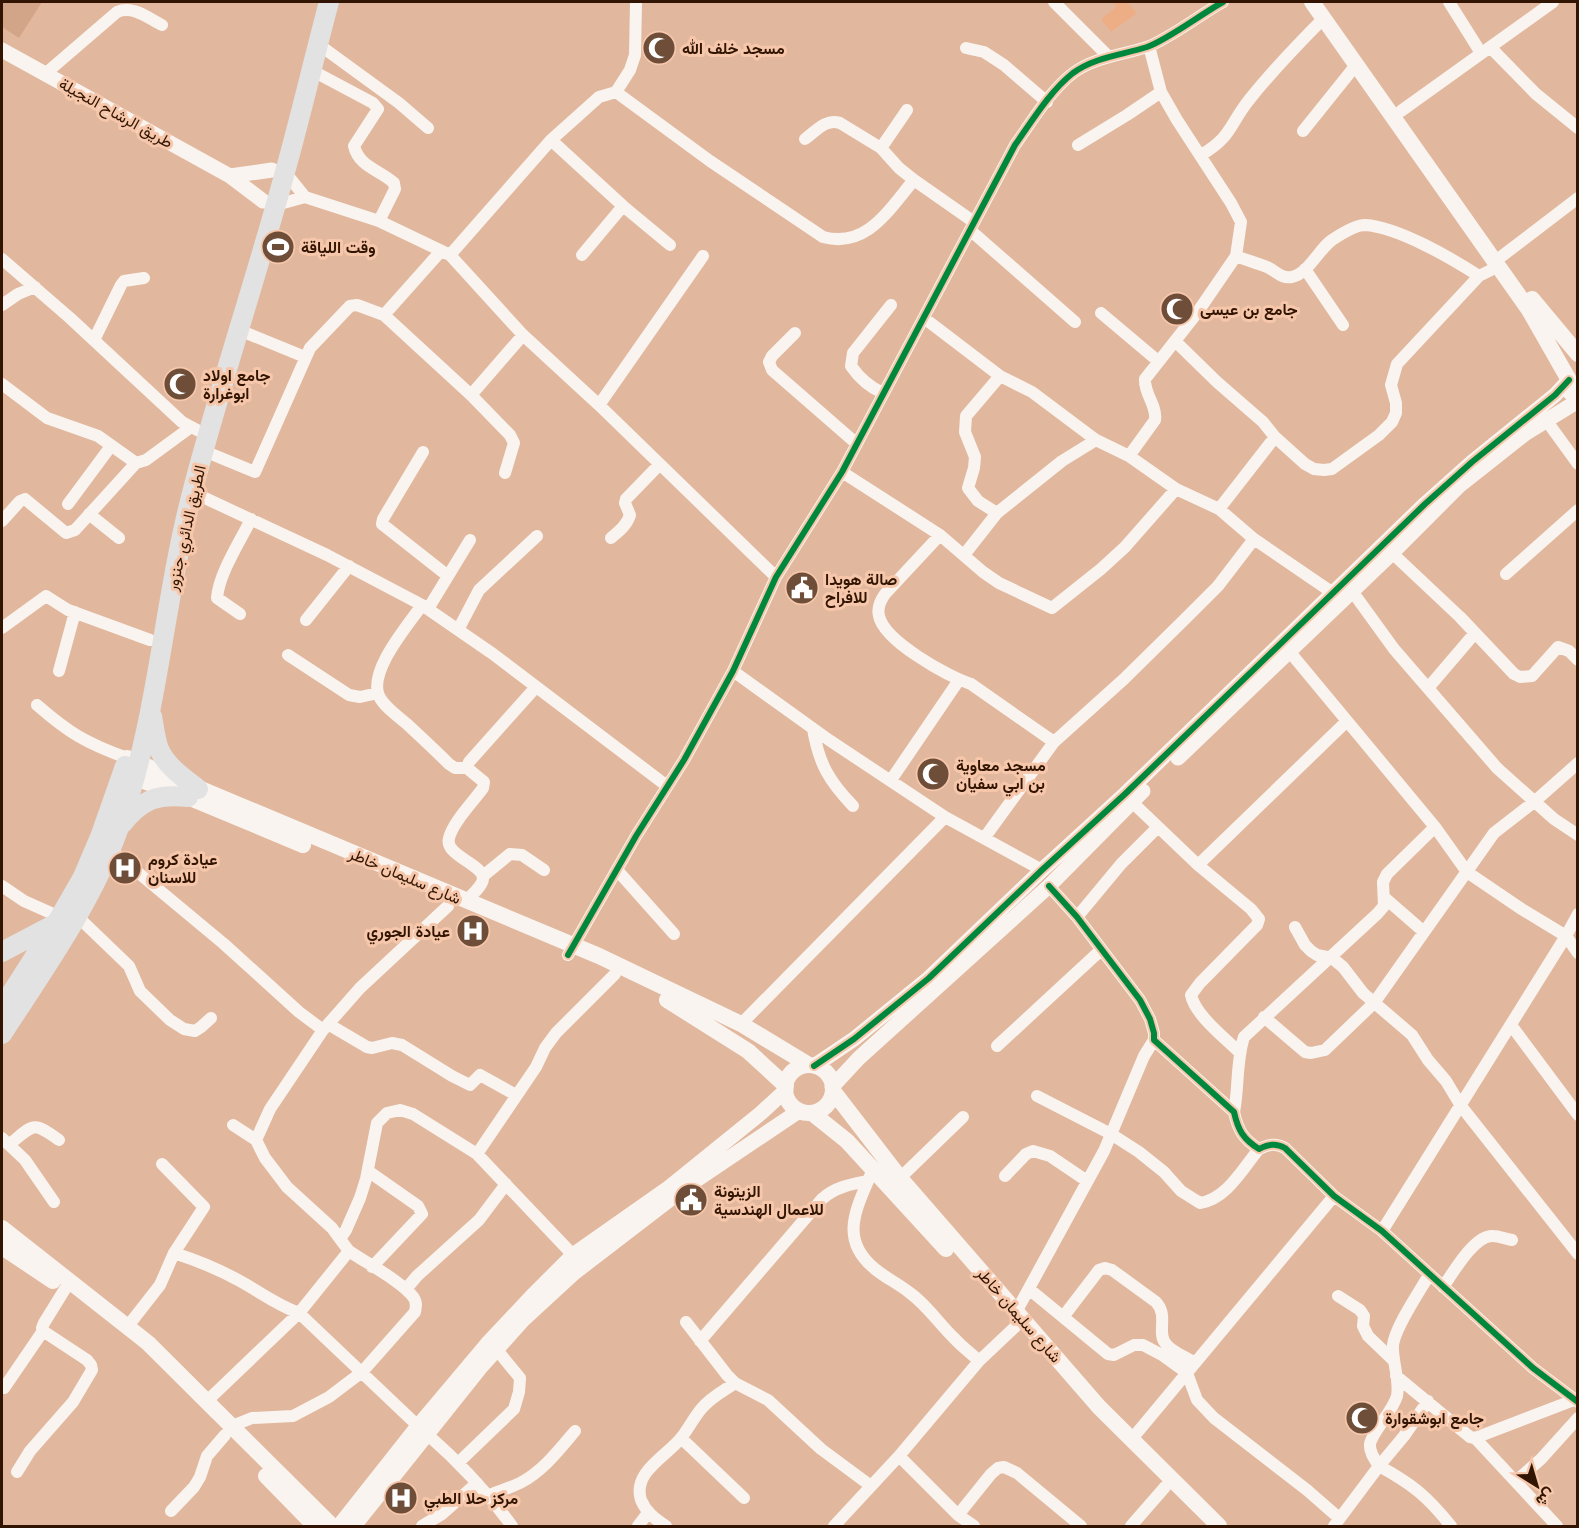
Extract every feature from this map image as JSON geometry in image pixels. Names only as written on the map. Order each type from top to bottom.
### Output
[{"type":"main road","name":"الطريق الدائري جنزور","points":[[2,1034],[20,993],[64,919],[111,850],[119,829],[131,769],[150,640],[195,429],[279,171],[297,101],[317,2]]},
{"type":"main road","name":"الطريق الدائري جنزور","points":[[297,101],[311,70],[329,2]]},
{"type":"main road","points":[[1312,2],[1324,10],[1401,111],[1499,261],[1528,310],[1573,374],[1570,392],[1578,400]]},
{"type":"main road","points":[[1324,10],[1356,65],[1499,261],[1578,354]]},
{"type":"main road","name":"الطريق الدائري جنزور","points":[[2,1008],[20,993],[58,946],[64,919],[131,769],[151,710],[177,556],[192,492],[239,330],[269,203]]},
{"type":"main road","points":[[119,829],[134,810],[148,801],[169,795],[193,793],[158,748],[151,710]]},
{"type":"main road","name":"شارع سليمان خاطر","points":[[131,769],[466,901],[570,950],[741,1024],[812,1066]]},
{"type":"main road","name":"شارع سليمان خاطر","points":[[193,793],[448,906],[570,950],[669,1001],[728,1037],[748,1051],[786,1088]]},
{"type":"main road","points":[[2,952],[64,919]]},
{"type":"main road","points":[[2,1047],[34,995],[58,946]]},
{"type":"main road","points":[[812,1066],[829,1075],[833,1089],[829,1103],[824,1108],[805,1112],[788,1101],[786,1088],[791,1074],[796,1070],[812,1066]]},
{"type":"main road","name":"شارع سليمان خاطر","points":[[833,1089],[900,1178],[1088,1408],[1204,1527]]},
{"type":"main road","name":"شارع سليمان خاطر","points":[[805,1112],[847,1141],[871,1175],[1016,1319],[1131,1440],[1219,1527]]},
{"type":"main road","points":[[2,1228],[128,1326],[207,1401],[229,1430],[315,1527]]},
{"type":"main road","points":[[4,1252],[65,1289],[98,1314],[229,1430],[332,1527]]},
{"type":"street","points":[[384,315],[551,140],[599,97],[616,92],[630,69],[635,55],[636,2]]},
{"type":"street","points":[[1054,2],[1109,57]]},
{"type":"street","points":[[570,950],[684,760],[733,671],[776,577],[842,472],[1015,145],[1047,102],[1074,73],[1094,62],[1149,46],[1222,2]]},
{"type":"street","points":[[1449,2],[1485,50],[1578,128]]},
{"type":"street","points":[[1401,111],[1553,2]]},
{"type":"street","points":[[45,74],[117,12],[124,9],[131,9],[162,25]]},
{"type":"street","points":[[1201,155],[1224,139],[1240,112],[1324,10]]},
{"type":"street","points":[[318,45],[399,103],[428,128]]},
{"type":"street","points":[[1130,456],[1155,420],[1156,414],[1144,385],[1145,379],[1197,313],[1236,256],[1240,222],[1161,92],[1149,46]]},
{"type":"street","points":[[966,48],[984,52],[1004,65],[1047,102]]},
{"type":"street","name":"طريق الرشاح النجيلة","points":[[2,50],[230,176],[269,203]]},
{"type":"street","points":[[1303,131],[1356,65]]},
{"type":"street","points":[[311,70],[373,103],[378,109],[354,146],[356,153],[364,163],[394,183],[395,189],[379,221]]},
{"type":"street","points":[[616,92],[710,161],[823,237],[842,240],[859,236],[885,214],[914,180]]},
{"type":"street","points":[[1078,145],[1161,92]]},
{"type":"street","points":[[881,148],[907,110]]},
{"type":"street","points":[[805,139],[821,126],[834,121],[881,148],[899,168],[972,226],[1075,322]]},
{"type":"street","points":[[551,140],[623,206],[670,244]]},
{"type":"street","points":[[230,176],[279,171],[305,197],[379,221],[445,253],[523,335],[599,405],[776,577]]},
{"type":"street","points":[[269,203],[305,197]]},
{"type":"street","points":[[1174,341],[1263,422],[1275,437],[1305,464],[1314,469],[1324,470],[1341,464],[1392,422],[1396,413],[1391,385],[1397,364],[1479,276],[1578,198]]},
{"type":"street","points":[[582,255],[623,206]]},
{"type":"street","points":[[1236,256],[1267,267],[1284,277],[1298,275],[1333,240],[1357,226],[1365,225],[1394,232],[1455,260],[1479,276]]},
{"type":"street","points":[[599,405],[703,256]]},
{"type":"street","points":[[2,259],[182,422],[195,429],[146,460],[136,463],[75,530],[69,533],[25,499],[20,501],[2,521]]},
{"type":"street","points":[[1305,269],[1343,325]]},
{"type":"street","points":[[94,340],[124,281],[144,278]]},
{"type":"street","points":[[2,305],[18,294],[35,287]]},
{"type":"street","points":[[204,451],[255,472],[305,357],[320,336],[350,306],[357,305],[384,315],[471,395],[510,435],[514,443],[505,473]]},
{"type":"street","points":[[883,393],[869,387],[858,377],[851,366],[853,353],[891,305]]},
{"type":"street","points":[[1101,313],[1158,361]]},
{"type":"street","points":[[924,318],[1000,376],[1032,392],[1096,440],[1130,456],[1176,489],[1219,509],[1254,539],[1333,593]]},
{"type":"street","points":[[239,330],[305,357]]},
{"type":"street","points":[[795,333],[772,356],[769,362],[772,370],[857,444]]},
{"type":"street","points":[[471,395],[523,335]]},
{"type":"street","points":[[812,1066],[854,1039],[929,978],[1125,794],[1425,504],[1472,462],[1556,394],[1573,374]]},
{"type":"street","points":[[997,513],[978,501],[968,488],[975,457],[965,425],[966,416],[1000,376]]},
{"type":"street","points":[[2,384],[47,418],[98,436],[136,463]]},
{"type":"street","points":[[833,1089],[868,1050],[1049,886],[1132,802],[1460,486],[1546,420],[1578,400]]},
{"type":"street","points":[[1546,420],[1578,464]]},
{"type":"street","points":[[1219,509],[1275,437]]},
{"type":"street","points":[[964,555],[997,513],[1062,460],[1096,440]]},
{"type":"street","points":[[68,504],[111,446]]},
{"type":"street","points":[[423,452],[382,524],[448,576]]},
{"type":"street","points":[[611,538],[627,524],[629,519],[626,499],[659,465]]},
{"type":"street","points":[[842,472],[940,535],[983,573],[1052,608],[1125,547],[1176,489]]},
{"type":"street","points":[[192,492],[349,566],[425,608],[536,687],[667,786]]},
{"type":"street","points":[[1506,574],[1578,510]]},
{"type":"street","points":[[90,514],[119,538]]},
{"type":"street","points":[[240,614],[217,598],[217,594],[222,578],[251,519]]},
{"type":"street","points":[[940,535],[879,603],[878,614],[886,632],[914,654],[959,680],[971,684],[1054,742]]},
{"type":"street","points":[[458,630],[479,590],[537,536]]},
{"type":"street","points":[[985,837],[1054,742],[1124,680],[1189,615],[1218,585],[1254,539]]},
{"type":"street","points":[[470,540],[425,608],[398,637],[377,678],[380,699],[392,711],[449,764],[455,768],[467,768],[484,782],[483,788],[448,839],[449,845],[483,876]]},
{"type":"street","points":[[1392,553],[1474,633],[1506,668],[1520,677],[1533,676],[1558,647],[1569,651],[1578,660]]},
{"type":"street","points":[[306,620],[349,566]]},
{"type":"street","points":[[1352,591],[1395,650],[1497,768],[1534,802],[1578,835]]},
{"type":"street","points":[[2,628],[44,596],[68,610],[150,640]]},
{"type":"street","points":[[59,671],[75,612]]},
{"type":"street","points":[[1428,688],[1474,633]]},
{"type":"street","points":[[1289,651],[1435,827],[1467,872],[1566,936],[1578,953]]},
{"type":"street","points":[[288,655],[349,695],[360,697],[378,693]]},
{"type":"street","points":[[733,671],[813,729],[945,817],[1042,870]]},
{"type":"street","points":[[891,780],[959,680]]},
{"type":"street","points":[[467,768],[469,762],[536,687]]},
{"type":"street","points":[[36,705],[63,728],[131,769]]},
{"type":"street","points":[[1198,865],[1347,721]]},
{"type":"street","points":[[813,729],[816,748],[831,783],[854,806]]},
{"type":"street","points":[[1264,1017],[1298,1047],[1311,1053],[1325,1050],[1374,1003],[1494,833],[1578,763]]},
{"type":"street","points":[[1132,802],[1228,892],[1251,909],[1259,919],[1257,925],[1191,995],[1192,1001],[1204,1017],[1239,1053]]},
{"type":"street","points":[[741,1024],[945,817]]},
{"type":"street","points":[[1077,917],[1121,864],[1158,827]]},
{"type":"street","points":[[1259,1149],[1243,1137],[1237,1127],[1234,1112],[1239,1053],[1244,1037],[1377,914],[1384,906],[1383,882],[1387,874],[1435,827]]},
{"type":"street","points":[[111,850],[224,944],[299,1012],[367,1047],[392,1043],[402,1045],[470,1085],[480,1075],[516,1095]]},
{"type":"street","points":[[466,901],[478,887],[483,876],[510,854],[522,855],[544,870]]},
{"type":"street","points":[[617,870],[674,934]]},
{"type":"street","points":[[2,886],[24,901],[64,919],[129,966],[140,991],[170,1020],[184,1029],[195,1031],[211,1018]]},
{"type":"street","points":[[834,1527],[899,1456],[1016,1319],[1029,1289],[1104,1151],[1144,1056],[1154,1040],[1150,1019],[1143,1005],[1115,965],[1049,886]]},
{"type":"street","points":[[1385,898],[1424,932]]},
{"type":"street","points":[[256,1140],[270,1109],[325,1027],[368,980],[448,906]]},
{"type":"street","points":[[1383,1231],[1578,914]]},
{"type":"street","points":[[1295,927],[1311,951],[1317,955],[1332,957],[1374,1003],[1412,1035],[1461,1106],[1578,1254]]},
{"type":"street","points":[[997,1046],[1101,950]]},
{"type":"street","points":[[477,1154],[556,1034],[615,975]]},
{"type":"street","points":[[1511,1025],[1578,1115]]},
{"type":"street","points":[[1154,1040],[1234,1112]]},
{"type":"street","points":[[354,1527],[487,1344],[573,1255],[667,1189],[761,1113],[786,1088]]},
{"type":"street","points":[[1036,1096],[1111,1134],[1139,1152],[1164,1172],[1181,1191],[1200,1203],[1209,1202],[1219,1195],[1259,1149],[1267,1145],[1278,1144],[1285,1148],[1334,1196],[1383,1231],[1533,1368],[1576,1401]]},
{"type":"street","points":[[340,1239],[360,1198],[368,1171],[377,1123],[381,1117],[394,1111],[413,1114],[477,1154],[573,1255]]},
{"type":"street","points":[[339,1527],[523,1320],[574,1273],[686,1187],[805,1112]]},
{"type":"street","points":[[900,1178],[963,1117]]},
{"type":"street","points":[[171,1511],[194,1487],[207,1456],[229,1430],[252,1418],[293,1416],[329,1397],[362,1372],[415,1311],[417,1305],[406,1289],[349,1251],[332,1228],[287,1186],[265,1158],[256,1140],[233,1125]]},
{"type":"street","points":[[54,1202],[41,1180],[6,1141],[36,1126],[59,1140]]},
{"type":"street","points":[[1005,1176],[1026,1154],[1033,1151],[1050,1156],[1087,1181]]},
{"type":"street","points":[[128,1326],[160,1285],[174,1253],[204,1207],[162,1164]]},
{"type":"street","points":[[368,1171],[418,1206],[422,1214],[372,1267]]},
{"type":"street","points":[[700,1341],[822,1199],[828,1194],[871,1175]]},
{"type":"street","points":[[871,1175],[855,1210],[853,1221],[855,1245],[859,1252],[874,1269],[919,1300],[956,1341],[979,1361]]},
{"type":"street","points":[[406,1289],[433,1261],[466,1234],[506,1184]]},
{"type":"street","points":[[1131,1440],[1334,1196]]},
{"type":"street","points":[[1443,1287],[1471,1248],[1481,1239],[1491,1235],[1512,1240]]},
{"type":"street","points":[[207,1401],[299,1313],[349,1251]]},
{"type":"street","points":[[174,1253],[239,1281],[276,1304],[299,1313],[423,1431],[459,1462],[489,1495],[512,1527]]},
{"type":"street","points":[[1063,1317],[1099,1270],[1105,1268],[1112,1270],[1156,1302],[1163,1315],[1163,1340],[1167,1346],[1195,1363]]},
{"type":"street","points":[[1429,1275],[1405,1317],[1394,1342],[1393,1360],[1397,1394],[1394,1404],[1370,1444],[1372,1455],[1379,1466],[1408,1482],[1433,1504],[1450,1527]]},
{"type":"street","points":[[4,1388],[43,1331],[44,1323],[65,1289]]},
{"type":"street","points":[[1029,1289],[1108,1354],[1114,1355],[1134,1345],[1143,1345],[1187,1373],[1197,1400],[1203,1408],[1307,1490],[1336,1522],[1404,1436],[1428,1401]]},
{"type":"street","points":[[1338,1296],[1360,1310],[1364,1316],[1363,1326],[1368,1336],[1393,1360]]},
{"type":"street","points":[[686,1322],[714,1361],[735,1383],[768,1400],[821,1449],[871,1486]]},
{"type":"street","points":[[17,1472],[30,1451],[73,1402],[92,1370],[87,1360],[43,1331]]},
{"type":"street","points":[[459,1462],[506,1417],[516,1404],[520,1378],[497,1350]]},
{"type":"street","points":[[1396,1376],[1470,1437],[1475,1438],[1557,1527]]},
{"type":"street","points":[[666,1527],[648,1513],[640,1494],[640,1481],[681,1438],[704,1405],[735,1383]]},
{"type":"street","points":[[1475,1438],[1576,1401]]},
{"type":"street","points":[[1515,1481],[1541,1459],[1578,1418]]},
{"type":"street","points":[[489,1495],[519,1483],[537,1472],[575,1431]]},
{"type":"street","points":[[681,1438],[744,1498]]},
{"type":"street","points":[[899,1456],[958,1515],[974,1527]]},
{"type":"street","points":[[958,1515],[991,1474],[998,1468],[1004,1467],[1017,1473],[1081,1527]]},
{"type":"street","points":[[422,1527],[442,1514],[477,1483]]},
{"type":"street","points":[[1131,1527],[1166,1487]]},
{"type":"street","points":[[638,1527],[648,1513]]},
{"type":"shaded area","points":[[2,2],[42,2],[19,38],[2,27]]},
{"type":"shaded area","points":[[1113,2],[1127,2],[1137,13],[1111,32],[1101,19],[1116,7]]},
{"type":"cycle path","points":[[568,955],[636,836],[684,760],[733,671],[776,577],[842,472],[1015,145],[1049,97],[1073,73],[1099,60],[1156,43],[1223,2]]},
{"type":"cycle path","points":[[814,1066],[854,1039],[929,978],[1125,794],[1425,504],[1472,462],[1555,395],[1569,380]]},
{"type":"cycle path","points":[[1049,886],[1077,917],[1140,1000],[1150,1019],[1154,1040],[1234,1112],[1239,1129],[1249,1142],[1259,1149],[1272,1145],[1285,1148],[1334,1196],[1382,1231],[1533,1368],[1578,1402]]},
{"type":"place","name":"مسجد خلف الله","points":[[659,48]]},
{"type":"place","name":"وقت اللياقة","points":[[278,247]]},
{"type":"place","name":"جامع بن عيسى","points":[[1177,309]]},
{"type":"place","name":"جامع اولاد ابوغرارة","points":[[180,384]]},
{"type":"place","name":"صالة هويدا للافراح","points":[[802,588]]},
{"type":"place","name":"مسجد معاوية بن ابي سفيان","points":[[933,774]]},
{"type":"place","name":"عيادة كروم للاسنان","points":[[125,868]]},
{"type":"place","name":"عيادة الجوري","points":[[473,931]]},
{"type":"place","name":"الزيتونة للاعمال الهندسية","points":[[691,1200]]},
{"type":"place","name":"جامع ابوشقوارة","points":[[1362,1418]]},
{"type":"place","name":"مركز حلا الطبي","points":[[401,1498]]}]
